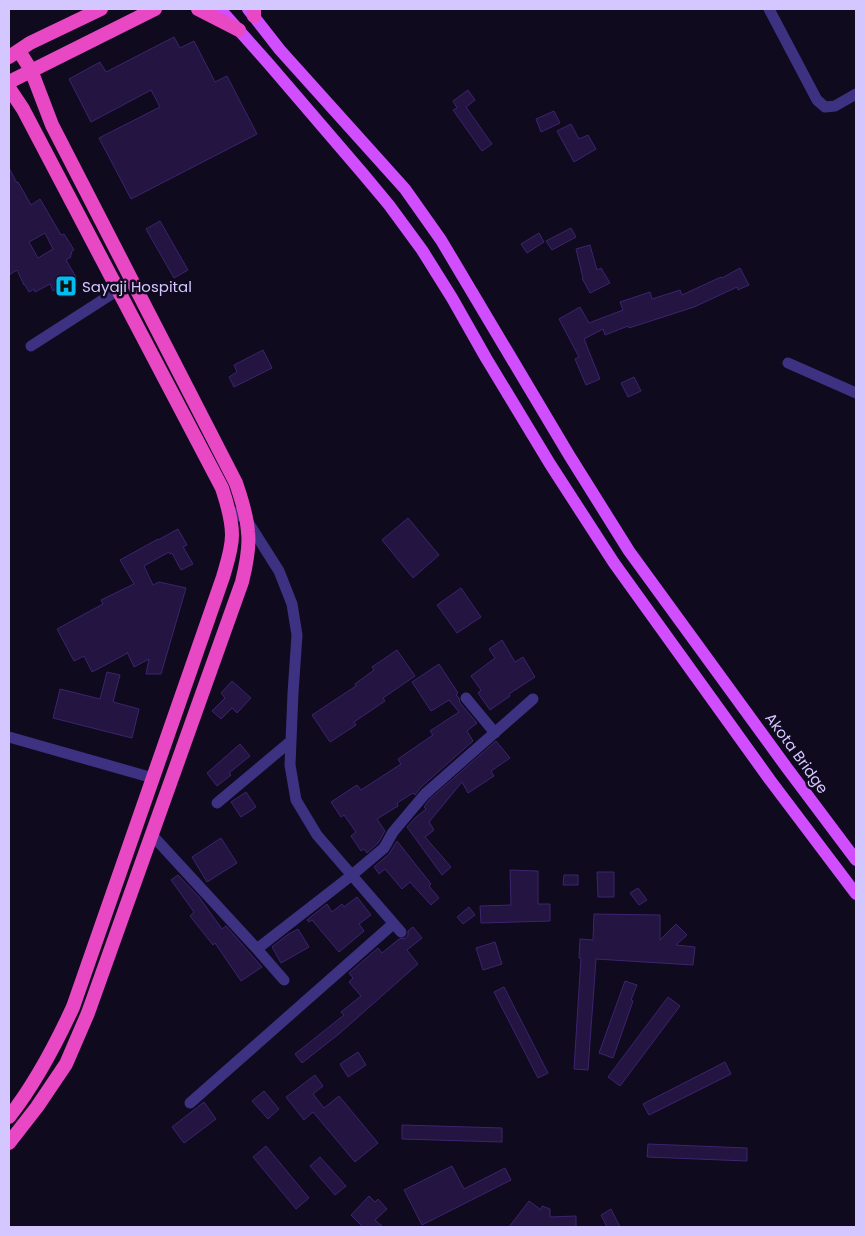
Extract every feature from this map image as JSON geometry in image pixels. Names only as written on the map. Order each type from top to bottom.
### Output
[{"type":"highway","points":[[9,1143],[37,1107],[66,1064],[88,1014],[242,582],[247,560],[248,532],[243,502],[236,482],[52,125],[31,70],[14,54],[30,43],[101,9]]},
{"type":"highway","points":[[9,82],[150,11],[166,9]]},
{"type":"highway","points":[[198,9],[239,30]]},
{"type":"highway","points":[[9,88],[34,129],[222,488],[229,510],[232,534],[230,555],[220,586],[73,1007],[60,1036],[24,1098],[9,1118]]},
{"type":"highway","points":[[9,105],[23,116],[34,129]]},
{"type":"main road","points":[[220,9],[389,205],[422,250],[550,464],[619,570],[770,780],[856,894]]},
{"type":"main road","name":"Akota Bridge","points":[[252,11],[280,50],[404,189],[441,240],[628,551],[856,860]]},
{"type":"street","points":[[769,9],[817,100],[825,106],[835,106],[856,97]]},
{"type":"street","points":[[31,346],[118,290]]},
{"type":"street","points":[[788,363],[856,393]]},
{"type":"street","points":[[190,1103],[397,928],[317,835],[296,800],[290,765],[297,635],[292,604],[279,571],[246,519],[229,510]]},
{"type":"street","points":[[466,698],[495,733]]},
{"type":"street","points":[[257,949],[352,876],[384,848],[394,832],[425,794],[534,699]]},
{"type":"street","points":[[9,737],[153,778]]},
{"type":"street","points":[[217,803],[291,741]]},
{"type":"street","points":[[152,835],[284,980]]},
{"type":"building","points":[[174,37],[180,48],[194,41],[215,82],[227,76],[257,134],[131,199],[99,138],[160,107],[151,90],[91,122],[69,79],[100,62],[106,72]]},
{"type":"building","points":[[468,90],[475,100],[466,107],[492,144],[482,151],[453,110],[457,108],[453,101]]},
{"type":"building","points":[[554,111],[560,123],[541,132],[536,119]]},
{"type":"building","points":[[571,124],[579,139],[588,135],[596,149],[574,162],[557,131]]},
{"type":"building","points":[[9,168],[31,205],[40,199],[61,235],[64,234],[74,250],[71,252],[71,257],[66,260],[76,277],[74,279],[77,284],[58,294],[56,289],[53,291],[50,284],[35,292],[34,289],[29,292],[17,270],[9,275]],"holes":[[[45,233],[53,249],[38,258],[29,242]]]},
{"type":"building","points":[[160,221],[188,270],[174,278],[146,229]]},
{"type":"building","points":[[571,228],[576,237],[552,250],[546,241]]},
{"type":"building","points":[[539,233],[544,242],[527,253],[521,244]]},
{"type":"building","points":[[590,245],[597,270],[601,268],[610,283],[590,293],[582,278],[576,249]]},
{"type":"building","points":[[740,268],[749,285],[738,290],[737,287],[694,307],[629,328],[628,326],[605,335],[603,329],[584,339],[600,379],[586,385],[575,359],[579,357],[559,319],[580,307],[589,323],[623,310],[620,302],[650,292],[652,299],[680,290],[682,295]]},
{"type":"building","points":[[263,350],[272,368],[234,387],[229,377],[237,372],[234,365]]},
{"type":"building","points":[[634,377],[641,391],[628,397],[621,383]]},
{"type":"building","points":[[408,518],[439,555],[413,578],[382,540]]},
{"type":"building","points":[[178,529],[187,545],[183,547],[193,564],[181,570],[172,553],[170,554],[169,552],[144,566],[153,585],[159,582],[186,588],[161,674],[146,674],[149,659],[134,667],[127,652],[92,672],[84,656],[74,661],[57,629],[103,604],[101,600],[134,584],[120,560]]},
{"type":"building","points":[[461,588],[481,617],[457,633],[437,605]]},
{"type":"building","points":[[502,640],[515,662],[523,657],[535,677],[509,694],[510,696],[490,710],[478,693],[481,690],[471,676],[495,658],[489,649]]},
{"type":"building","points":[[397,650],[415,676],[383,698],[385,701],[354,722],[356,725],[330,742],[312,715],[356,686],[355,684],[374,670],[372,667]]},
{"type":"building","points":[[439,664],[458,693],[456,695],[460,703],[477,723],[467,731],[473,741],[420,788],[415,795],[413,793],[397,803],[398,806],[377,819],[385,831],[378,843],[367,853],[364,849],[361,851],[351,836],[356,832],[344,815],[341,817],[331,802],[357,785],[361,790],[401,764],[398,759],[433,735],[430,731],[459,712],[449,700],[431,711],[412,682]]},
{"type":"building","points":[[107,672],[120,675],[113,702],[139,709],[132,738],[53,718],[60,689],[100,699]]},
{"type":"building","points":[[232,681],[251,698],[237,713],[232,708],[221,719],[212,711],[225,698],[221,693]]},
{"type":"building","points":[[496,741],[510,758],[491,771],[494,776],[468,793],[462,782],[429,822],[434,830],[425,837],[451,867],[442,875],[407,827],[426,809],[424,807],[430,799]]},
{"type":"building","points":[[240,744],[250,756],[229,773],[231,775],[217,786],[207,773]]},
{"type":"building","points":[[246,792],[256,807],[241,817],[231,802]]},
{"type":"building","points":[[221,838],[237,863],[207,882],[192,857]]},
{"type":"building","points":[[397,841],[431,884],[429,886],[439,898],[431,905],[410,882],[402,889],[385,869],[379,874],[374,867],[389,854]]},
{"type":"building","points":[[510,870],[538,871],[538,904],[550,904],[550,921],[481,923],[480,906],[511,905]]},
{"type":"building","points":[[597,872],[614,872],[614,897],[598,897]]},
{"type":"building","points":[[178,875],[199,897],[222,929],[226,926],[262,967],[241,981],[215,943],[213,945],[190,916],[194,912],[171,880]]},
{"type":"building","points":[[564,875],[578,875],[578,885],[563,885]]},
{"type":"building","points":[[638,888],[647,900],[639,905],[630,893]]},
{"type":"building","points":[[357,897],[371,915],[359,924],[364,931],[339,952],[312,920],[309,922],[307,920],[327,904],[332,912],[342,904],[344,907]]},
{"type":"building","points":[[469,907],[475,915],[463,924],[457,917]]},
{"type":"building","points":[[594,914],[660,915],[660,940],[676,924],[687,935],[676,945],[695,947],[693,965],[596,959],[588,1070],[574,1069],[581,958],[579,958],[580,939],[593,940]]},
{"type":"building","points":[[413,927],[422,938],[407,950],[418,964],[340,1033],[302,1063],[295,1054],[344,1015],[341,1012],[361,996],[349,982],[353,978],[349,973],[378,948],[382,953],[399,939],[406,938],[408,931]]},
{"type":"building","points":[[298,929],[309,947],[281,963],[272,947]]},
{"type":"building","points":[[495,942],[502,964],[483,970],[476,948]]},
{"type":"building","points":[[625,981],[637,985],[613,1058],[599,1053]]},
{"type":"building","points":[[504,987],[548,1073],[538,1078],[494,992]]},
{"type":"building","points":[[668,997],[680,1006],[620,1086],[608,1077]]},
{"type":"building","points":[[358,1052],[366,1065],[348,1077],[340,1064]]},
{"type":"building","points":[[725,1062],[731,1074],[649,1115],[643,1104]]},
{"type":"building","points":[[315,1075],[323,1086],[313,1094],[324,1108],[339,1096],[378,1143],[355,1162],[313,1112],[304,1120],[286,1097]]},
{"type":"building","points":[[264,1091],[279,1109],[268,1119],[252,1101]]},
{"type":"building","points":[[204,1102],[216,1119],[184,1143],[172,1127]]},
{"type":"building","points":[[402,1125],[502,1128],[502,1142],[402,1139]]},
{"type":"building","points":[[648,1144],[747,1148],[747,1161],[647,1157]]},
{"type":"building","points":[[266,1146],[309,1198],[296,1209],[253,1157]]},
{"type":"building","points":[[320,1157],[346,1186],[335,1195],[310,1166]]},
{"type":"building","points":[[452,1166],[464,1189],[505,1168],[511,1180],[422,1225],[404,1190]]},
{"type":"building","points":[[369,1196],[375,1202],[378,1199],[387,1209],[375,1220],[383,1227],[363,1227],[351,1215]]},
{"type":"building","points":[[529,1201],[541,1210],[542,1206],[550,1209],[550,1217],[576,1216],[576,1227],[509,1227]]},
{"type":"building","points":[[611,1209],[620,1227],[607,1227],[601,1215]]},
{"type":"place","name":"Sayaji Hospital","points":[[66,286]]}]
